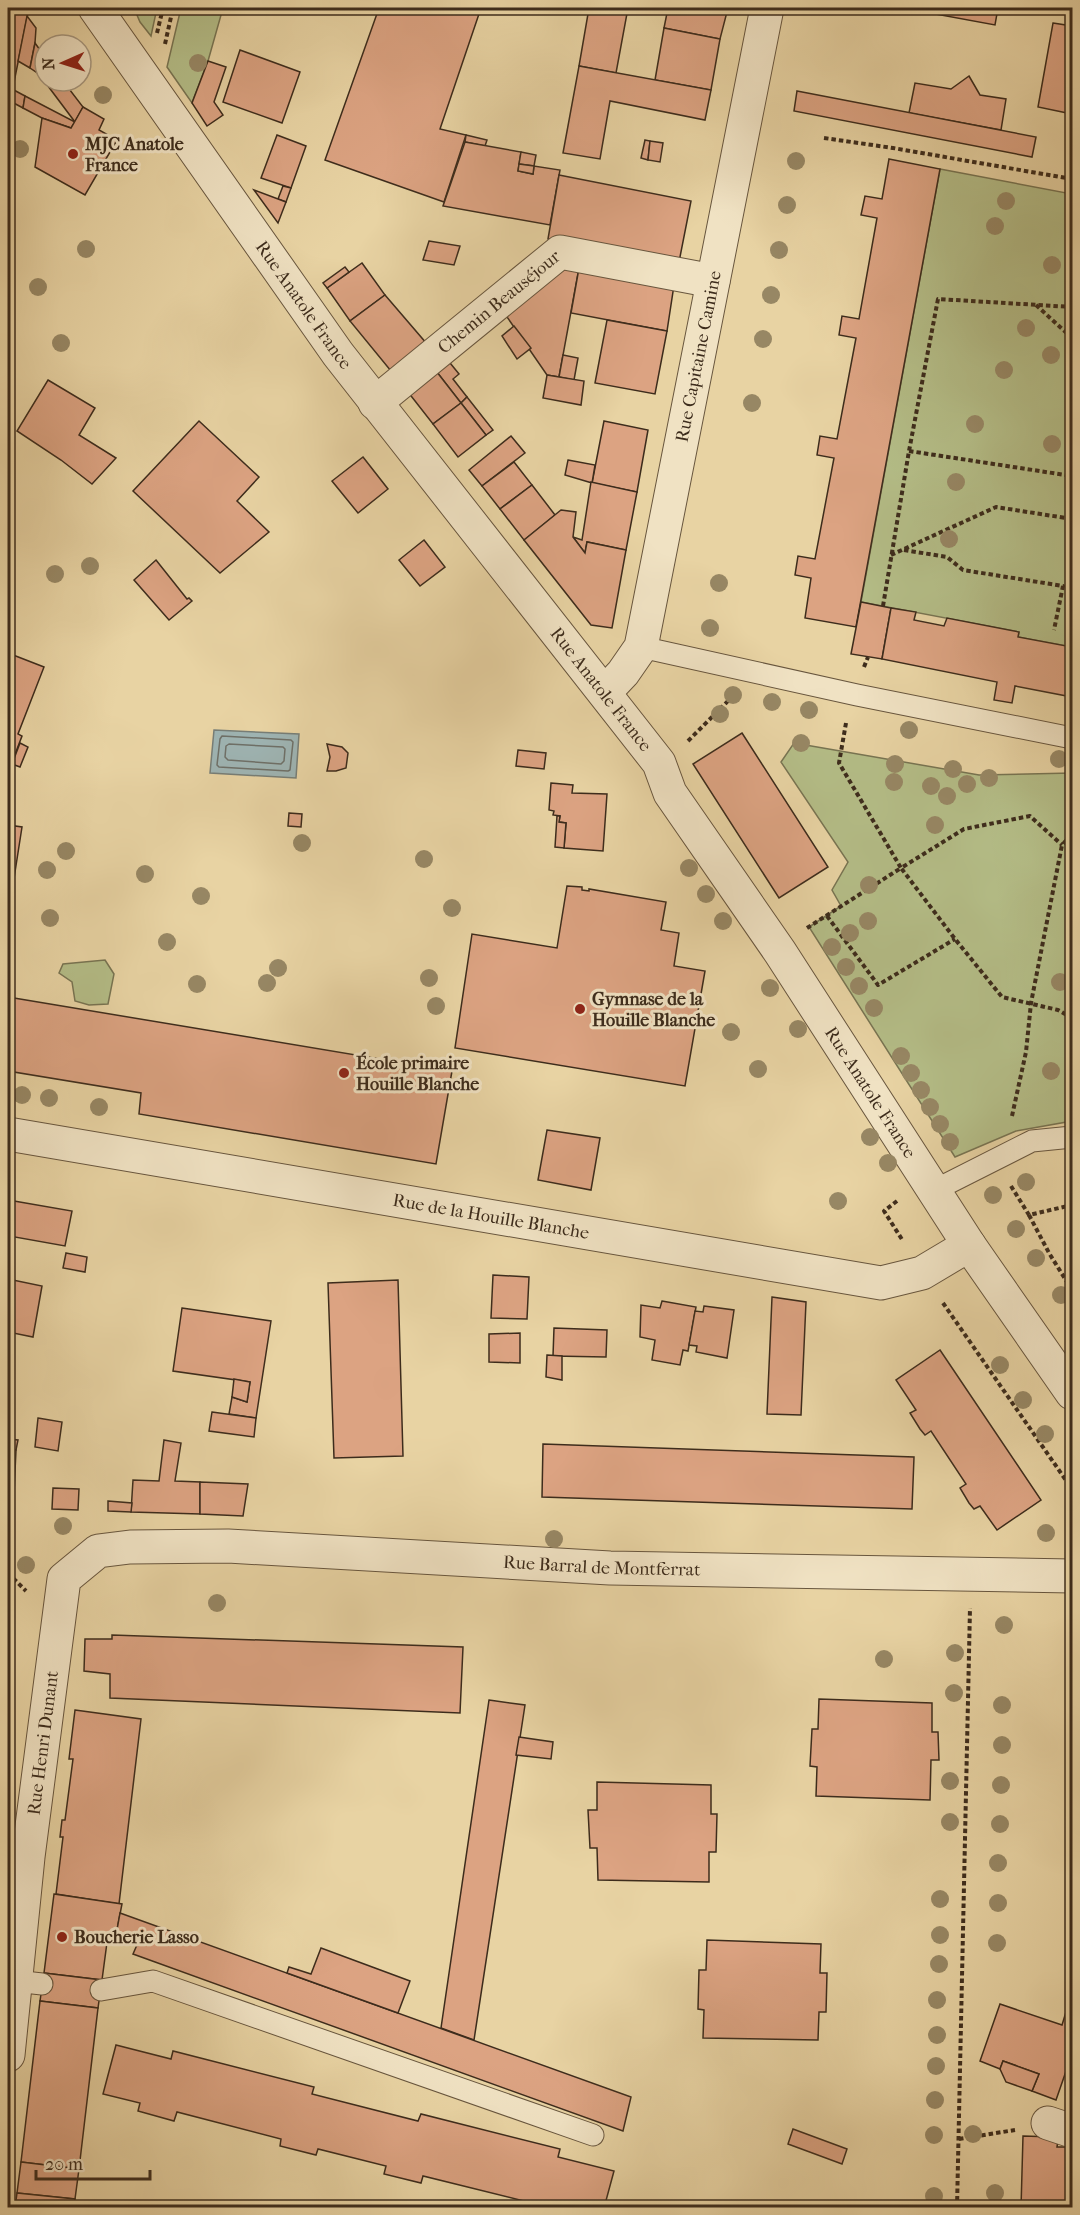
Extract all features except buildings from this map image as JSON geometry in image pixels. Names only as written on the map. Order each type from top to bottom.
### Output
[{"type":"street","name":"Rue Anatole France","points":[[95,8],[338,354],[659,763],[670,793],[780,952],[969,1245],[1072,1393]]},
{"type":"street","name":"Rue Capitaine Camine","points":[[604,692],[622,673],[641,647],[767,8]]},
{"type":"street","name":"Chemin Beauséjour","points":[[375,403],[560,252],[713,281]]},
{"type":"street","name":"Rue de la Houille Blanche","points":[[8,1134],[881,1283],[922,1273],[969,1245]]},
{"type":"street","name":"Rue Barral de Montferrat","points":[[130,1547],[228,1546],[610,1568],[1072,1576]]},
{"type":"street","name":"Rue Henri Dunant","points":[[8,2055],[29,1982],[28,1857],[64,1579],[98,1551],[130,1547]]},
{"type":"lane","points":[[641,647],[857,695],[1072,738]]},
{"type":"lane","points":[[933,1191],[1032,1141],[1072,1137]]},
{"type":"lane","points":[[101,1990],[153,1981],[593,2135]]},
{"type":"path","points":[[156,39],[163,8]]},
{"type":"path","points":[[164,48],[173,8]]},
{"type":"path","points":[[824,138],[893,147],[1071,179],[1072,159]]},
{"type":"path","points":[[883,606],[938,299],[1072,307]]},
{"type":"path","points":[[1035,304],[1072,338]]},
{"type":"path","points":[[909,451],[1072,477]]},
{"type":"path","points":[[891,555],[996,507],[1072,519]]},
{"type":"path","points":[[904,550],[947,556],[963,570],[1063,586],[1054,630]]},
{"type":"path","points":[[659,763],[683,747],[738,691]]},
{"type":"path","points":[[847,717],[839,763],[901,868],[954,939],[1002,997],[1058,1010],[1072,1018]]},
{"type":"path","points":[[780,952],[826,915],[964,830],[1030,816],[1062,845]]},
{"type":"path","points":[[1009,1123],[1026,1052],[1031,1003],[1062,845],[1072,834]]},
{"type":"path","points":[[826,915],[878,984],[954,939]]},
{"type":"path","points":[[1029,1215],[1072,1290]]},
{"type":"path","points":[[957,2208],[971,1575]]},
{"type":"path","points":[[959,2139],[1014,2130]]},
{"type":"green space","points":[[134,8],[157,8],[151,36],[140,22]]},
{"type":"green space","points":[[181,8],[223,8],[208,61],[192,103],[167,67]]},
{"type":"green space","points":[[940,169],[1072,194],[1072,647],[1018,637],[1019,632],[861,602]]},
{"type":"green space","points":[[794,743],[979,775],[1072,773],[1072,1121],[1016,1131],[955,1157],[809,927],[841,906],[832,890],[848,862],[781,762]]},
{"type":"green space","points":[[105,960],[114,974],[108,1004],[89,1005],[75,1001],[72,982],[59,973],[63,964]]},
{"type":"water","points":[[214,730],[299,734],[296,778],[210,773]]},
{"type":"place","name":"MJC Anatole France","points":[[73,154]]},
{"type":"place","name":"Gymnase de la Houille Blanche","points":[[580,1009]]},
{"type":"place","name":"École primaire Houille Blanche","points":[[344,1073]]},
{"type":"place","name":"Boucherie Lasso","points":[[62,1937]]}]
